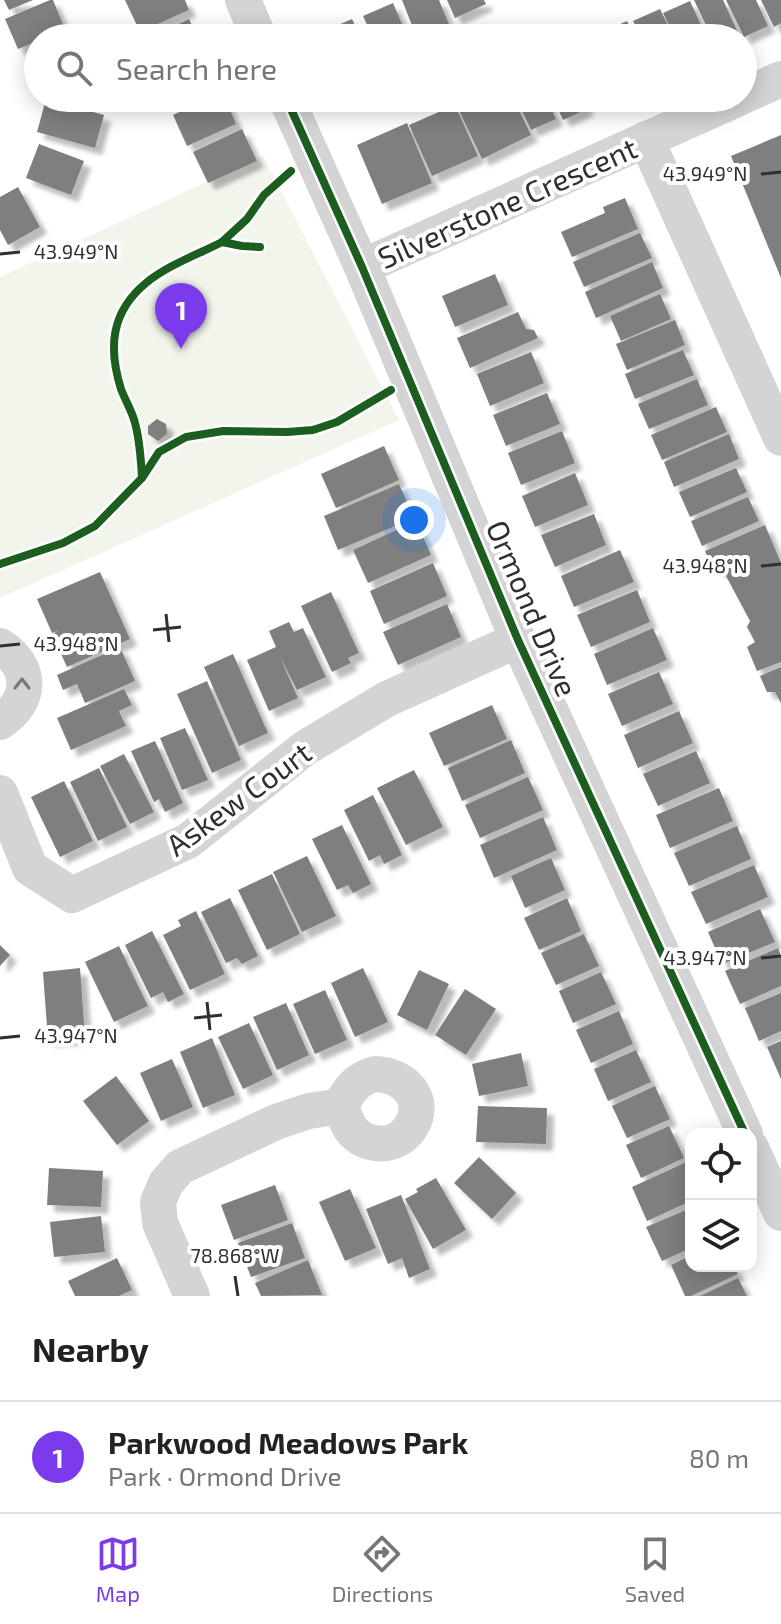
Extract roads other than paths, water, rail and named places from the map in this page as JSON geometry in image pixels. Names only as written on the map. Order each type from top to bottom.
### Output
[{"type":"street","points":[[245,1],[254,24]]},
{"type":"street","name":"Silverstone Crescent","points":[[757,90],[781,79]]},
{"type":"street","name":"Ormond Drive","points":[[292,112],[362,267],[518,640],[742,1128]]},
{"type":"street","name":"Silverstone Crescent","points":[[362,267],[707,112]]},
{"type":"street","points":[[646,139],[781,438]]},
{"type":"street","name":"Askew Court","points":[[0,793],[30,868],[72,895],[188,841],[305,748],[387,699],[518,640]]},
{"type":"street","points":[[0,646],[19,663],[24,676],[24,690],[12,714],[0,722]]},
{"type":"street","points":[[192,1296],[160,1223],[158,1202],[166,1183],[180,1167],[276,1122],[309,1111],[341,1106]]},
{"type":"street","points":[[757,1161],[781,1213]]},
{"type":"place","name":"Parkwood Meadows Park","points":[[181,349]]}]
